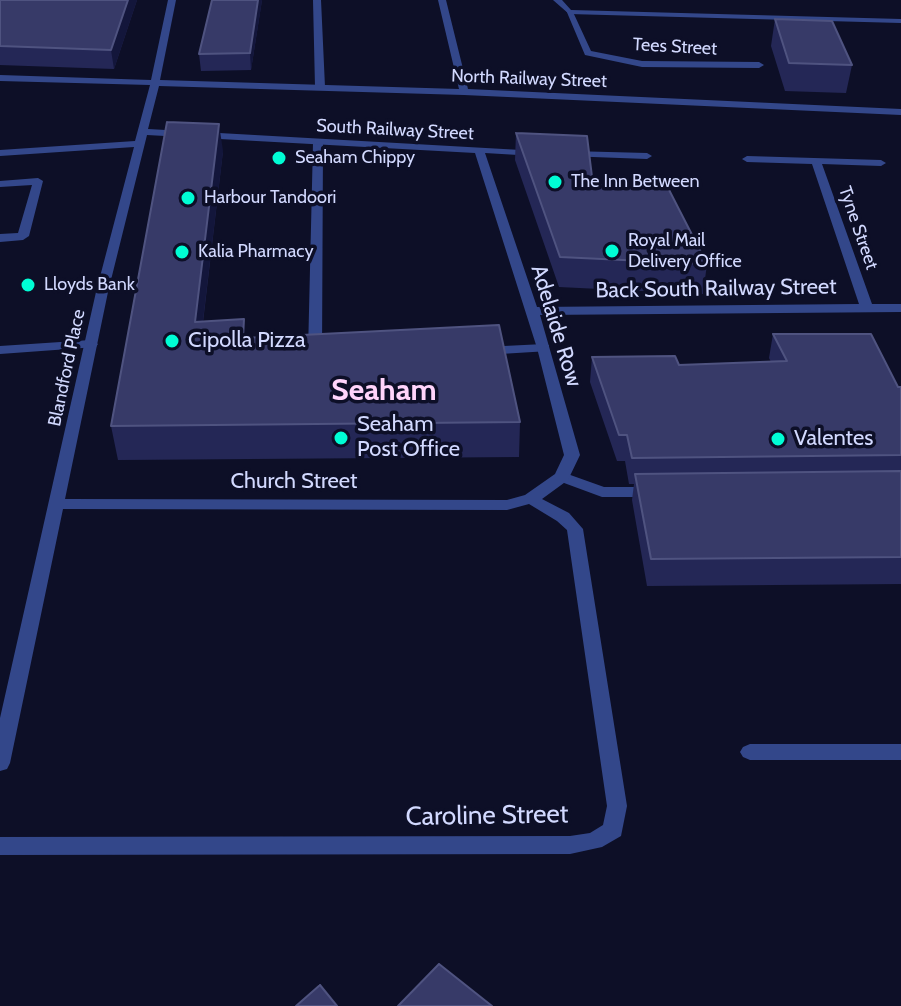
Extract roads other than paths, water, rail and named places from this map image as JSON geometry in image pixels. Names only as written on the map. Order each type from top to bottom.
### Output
[{"type":"street","name":"Blandford Place","points":[[0,763],[91,344],[143,119],[155,83],[172,0]]},
{"type":"street","points":[[317,0],[320,87]]},
{"type":"street","points":[[442,0],[464,92]]},
{"type":"street","points":[[557,0],[569,12],[901,21]]},
{"type":"street","name":"Tees Street","points":[[569,12],[588,53],[642,64],[759,65]]},
{"type":"street","name":"North Railway Street","points":[[0,78],[464,92],[901,112]]},
{"type":"street","name":"South Railway Street","points":[[0,153],[140,138],[546,153]]},
{"type":"street","points":[[318,143],[315,359],[330,358]]},
{"type":"street","name":"Adelaide Row","points":[[479,150],[544,348],[572,455],[562,477]]},
{"type":"street","points":[[561,153],[647,156]]},
{"type":"street","points":[[747,159],[881,163]]},
{"type":"street","name":"Tyne Street","points":[[816,161],[866,307]]},
{"type":"street","points":[[0,184],[38,181],[23,236],[0,238]]},
{"type":"street","name":"Back South Railway Street","points":[[531,311],[901,308]]},
{"type":"street","points":[[0,350],[91,344]]},
{"type":"street","points":[[467,351],[544,348]]},
{"type":"street","points":[[531,499],[562,477],[602,492],[665,492]]},
{"type":"street","name":"Church Street","points":[[56,504],[507,505],[531,499]]},
{"type":"street","name":"Caroline Street","points":[[0,846],[570,845],[594,841],[613,830],[617,806],[575,529],[563,517],[531,499]]},
{"type":"street","points":[[750,752],[901,752]]},
{"type":"place","name":"Seaham Chippy","points":[[279,158]]},
{"type":"place","name":"The Inn Between","points":[[555,182]]},
{"type":"place","name":"Harbour Tandoori","points":[[188,198]]},
{"type":"place","name":"Royal Mail Delivery Office","points":[[612,251]]},
{"type":"place","name":"Kalia Pharmacy","points":[[182,252]]},
{"type":"place","name":"Lloyds Bank","points":[[28,285]]},
{"type":"place","name":"Cipolla Pizza","points":[[172,341]]},
{"type":"place","name":"Seaham Post Office","points":[[341,438]]},
{"type":"place","name":"Valentes","points":[[778,439]]},
{"type":"district","name":"Seaham","points":[[384,391]]}]
